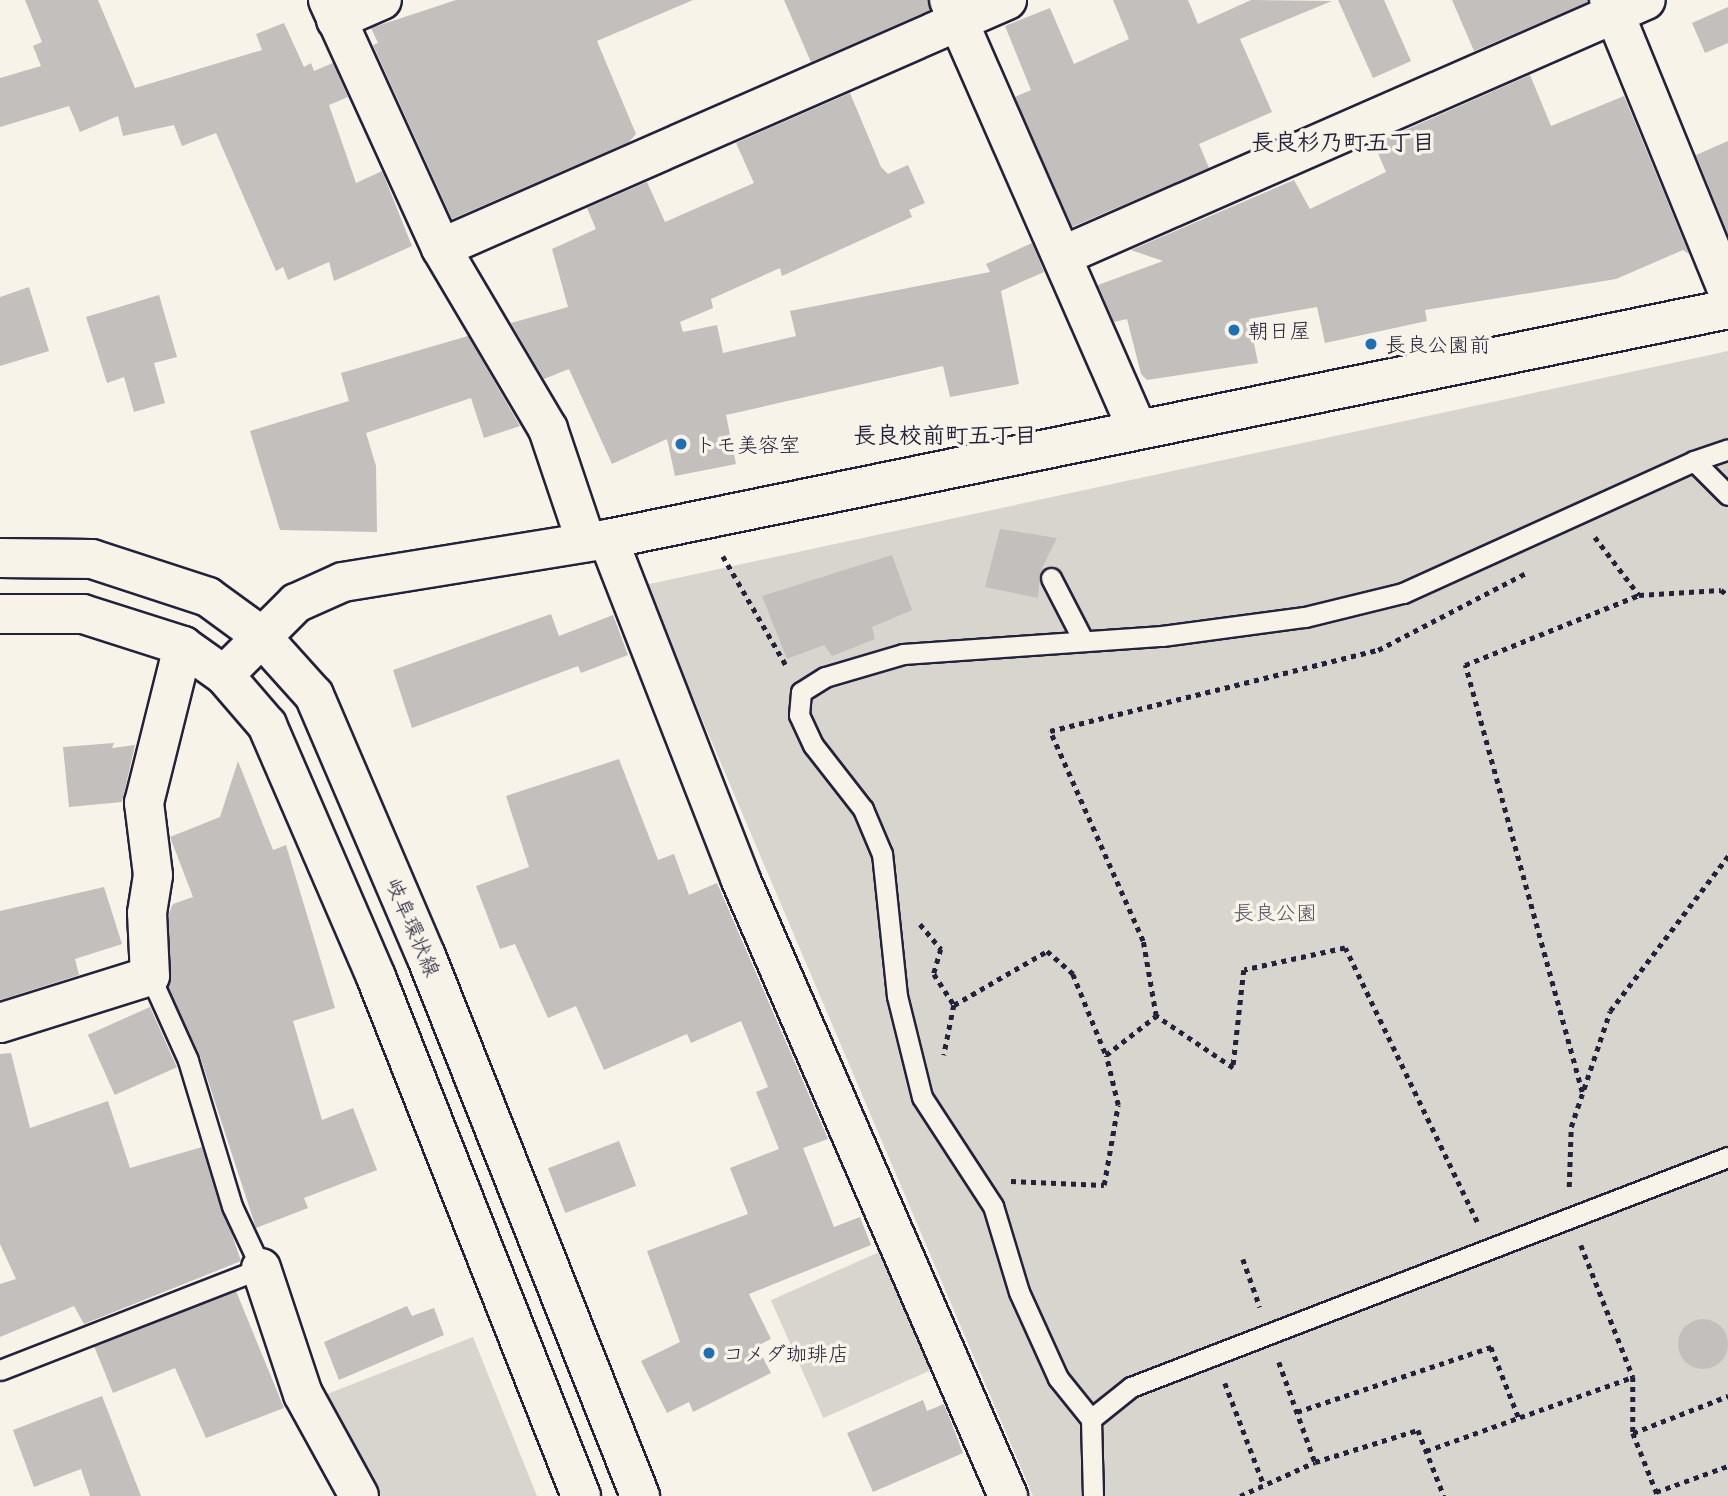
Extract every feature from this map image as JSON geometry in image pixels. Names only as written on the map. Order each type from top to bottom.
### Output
[{"type":"street","points":[[382,0],[332,10],[441,247],[548,429],[1008,1496]]},
{"type":"street","points":[[441,247],[954,10],[1007,0]]},
{"type":"street","points":[[1063,256],[1624,5],[1728,292]]},
{"type":"street","points":[[954,10],[1136,427]]},
{"type":"street","points":[[224,675],[259,634],[296,603],[344,582],[597,540],[1136,427],[1728,309]]},
{"type":"street","name":"岐阜環状線","points":[[0,558],[92,559],[208,597],[259,634],[314,695],[426,956],[640,1496]]},
{"type":"street","points":[[0,614],[83,614],[183,646],[224,675],[267,725],[376,977],[581,1496]]},
{"type":"street","points":[[0,1023],[150,976],[147,913],[153,875],[144,803],[183,646]]},
{"type":"street","points":[[261,1268],[303,1394],[359,1496]]},
{"type":"lane","points":[[1093,1496],[1091,1419],[1058,1378],[1019,1292],[993,1206],[922,1097],[897,996],[882,854],[863,809],[813,745],[799,715],[801,692],[825,677],[903,654],[1305,617],[1403,593],[1694,461],[1728,449]]},
{"type":"lane","points":[[1694,461],[1728,495]]},
{"type":"lane","points":[[1051,578],[1083,639]]},
{"type":"lane","points":[[0,1370],[261,1268],[232,1206],[188,1060],[150,976]]},
{"type":"lane","points":[[1091,1419],[1131,1387],[1213,1353],[1568,1215],[1728,1157]]},
{"type":"path","points":[[701,518],[801,692]]},
{"type":"path","points":[[1583,543],[1595,537],[1639,595]]},
{"type":"path","points":[[1485,1248],[1345,948],[1244,970],[1233,1068],[1156,1016],[1143,941],[1050,731],[1378,650],[1535,568]]},
{"type":"path","points":[[1583,1093],[1465,665],[1639,595],[1721,590],[1728,595]]},
{"type":"path","points":[[1728,856],[1610,1011],[1571,1127],[1568,1215],[1633,1377],[1633,1433],[1657,1494],[1728,1466]]},
{"type":"path","points":[[889,907],[919,922],[941,949],[934,974],[954,1005],[943,1062]]},
{"type":"path","points":[[954,1005],[1047,951],[1073,974],[1106,1055],[1118,1105],[1104,1185],[1010,1181],[1003,1170]]},
{"type":"path","points":[[1106,1055],[1156,1016]]},
{"type":"path","points":[[1297,1412],[1491,1347],[1519,1418]]},
{"type":"path","points":[[1213,1353],[1264,1485]]},
{"type":"path","points":[[1426,1451],[1633,1377]]},
{"type":"path","points":[[1633,1433],[1728,1396]]},
{"type":"path","points":[[1240,1496],[1418,1430],[1444,1496]]},
{"type":"green space","name":"長良公園","points":[[1728,351],[1728,1496],[1033,1496],[645,585]]},
{"type":"green space","points":[[886,1249],[938,1367],[823,1418],[771,1300]]},
{"type":"green space","points":[[473,1337],[537,1496],[376,1496],[322,1396]]},
{"type":"building","points":[[25,0],[98,0],[135,88],[262,50],[256,34],[284,23],[304,67],[311,63],[314,71],[333,63],[348,97],[329,105],[356,183],[382,171],[412,246],[334,281],[329,262],[288,280],[283,267],[276,271],[216,133],[182,146],[174,125],[123,136],[118,116],[80,132],[69,106],[0,127],[0,78],[41,66],[33,46],[42,42]]},
{"type":"building","points":[[456,0],[693,0],[597,41],[636,134],[629,142],[452,219],[373,45],[378,43],[371,28]]},
{"type":"building","points":[[784,0],[928,0],[930,10],[811,62]]},
{"type":"building","points":[[1113,0],[1188,0],[1198,24],[1251,0],[1332,1],[1240,39],[1272,112],[1199,144],[1209,168],[1072,227],[1015,97],[1031,90],[1005,26],[1050,8],[1074,64],[1129,39]]},
{"type":"building","points":[[1338,0],[1384,0],[1411,61],[1373,78]]},
{"type":"building","points":[[1452,0],[1588,0],[1588,2],[1474,51]]},
{"type":"building","points":[[1728,7],[1728,43],[1705,53],[1692,23]]},
{"type":"building","points":[[1530,75],[1551,126],[1624,96],[1689,254],[1683,250],[1616,279],[1425,310],[1427,321],[1325,343],[1317,307],[1249,319],[1258,363],[1147,380],[1141,374],[1127,319],[1114,322],[1098,285],[1163,261],[1131,250],[1294,180],[1310,209],[1386,172],[1374,144]]},
{"type":"building","points":[[850,93],[881,167],[888,174],[908,165],[925,203],[909,210],[912,217],[782,276],[780,268],[711,299],[713,308],[680,322],[683,332],[717,325],[723,353],[796,336],[790,311],[990,272],[986,264],[1032,243],[1044,272],[1001,291],[1019,384],[950,397],[943,366],[726,415],[736,464],[675,476],[667,439],[612,464],[569,369],[544,379],[511,323],[568,307],[552,249],[596,229],[587,208],[647,182],[665,222],[754,183],[736,143]]},
{"type":"building","points":[[1728,141],[1728,234],[1696,155]]},
{"type":"building","points":[[29,287],[49,351],[0,366],[0,297]]},
{"type":"building","points":[[159,295],[177,357],[154,363],[165,403],[134,412],[124,377],[107,383],[86,317]]},
{"type":"building","points":[[468,336],[520,426],[484,438],[471,398],[366,433],[376,466],[377,532],[280,530],[250,431],[349,401],[341,373]]},
{"type":"building","points":[[1000,529],[1057,538],[1040,572],[1038,598],[985,587]]},
{"type":"building","points":[[892,555],[912,610],[872,627],[875,639],[832,656],[824,645],[787,659],[762,596]]},
{"type":"building","points":[[551,614],[559,636],[613,615],[628,655],[581,673],[578,666],[412,728],[393,670]]},
{"type":"building","points":[[114,743],[112,748],[135,745],[122,802],[69,807],[63,747]]},
{"type":"building","points":[[619,759],[658,860],[674,854],[689,895],[717,883],[828,1139],[803,1148],[834,1227],[860,1217],[871,1245],[749,1294],[771,1339],[757,1346],[771,1373],[693,1412],[689,1402],[667,1413],[641,1361],[680,1342],[647,1251],[748,1214],[730,1168],[779,1149],[756,1092],[768,1087],[741,1021],[691,1043],[687,1034],[604,1070],[576,1006],[548,1018],[515,944],[500,949],[476,886],[529,867],[506,796]]},
{"type":"building","points":[[238,761],[273,850],[286,845],[335,1008],[293,1021],[322,1120],[353,1108],[377,1170],[304,1198],[308,1208],[256,1228],[200,1056],[168,987],[169,913],[173,904],[193,897],[170,837],[220,817]]},
{"type":"building","points":[[104,887],[122,944],[75,959],[79,975],[0,1000],[0,911]]},
{"type":"building","points":[[150,1007],[177,1067],[115,1095],[88,1035]]},
{"type":"building","points":[[11,1053],[30,1128],[108,1101],[130,1168],[202,1147],[241,1261],[84,1324],[74,1306],[0,1337],[0,1284],[16,1279],[0,1244],[0,1054]]},
{"type":"building","points":[[619,1141],[636,1186],[565,1213],[548,1168]]},
{"type":"building","points":[[236,1291],[284,1408],[206,1438],[175,1368],[113,1393],[94,1346]]},
{"type":"building","points":[[407,1306],[412,1316],[434,1308],[444,1335],[339,1380],[324,1342]]},
{"type":"building","points":[[1703,1319],[1721,1326],[1728,1344],[1721,1362],[1703,1369],[1685,1362],[1678,1344],[1685,1326]]},
{"type":"building","points":[[102,1396],[141,1496],[90,1496],[81,1469],[34,1487],[13,1430]]},
{"type":"building","points":[[923,1400],[927,1411],[944,1404],[963,1453],[873,1492],[847,1433]]},
{"type":"place","name":"朝日屋","points":[[1234,330]]},
{"type":"place","name":"長良公園前","points":[[1371,344]]},
{"type":"place","name":"トモ美容室","points":[[681,444]]},
{"type":"place","name":"コメダ珈琲店","points":[[709,1353]]},
{"type":"district","name":"長良杉乃町五丁目","points":[[1343,141]]},
{"type":"district","name":"長良校前町五丁目","points":[[945,434]]}]
